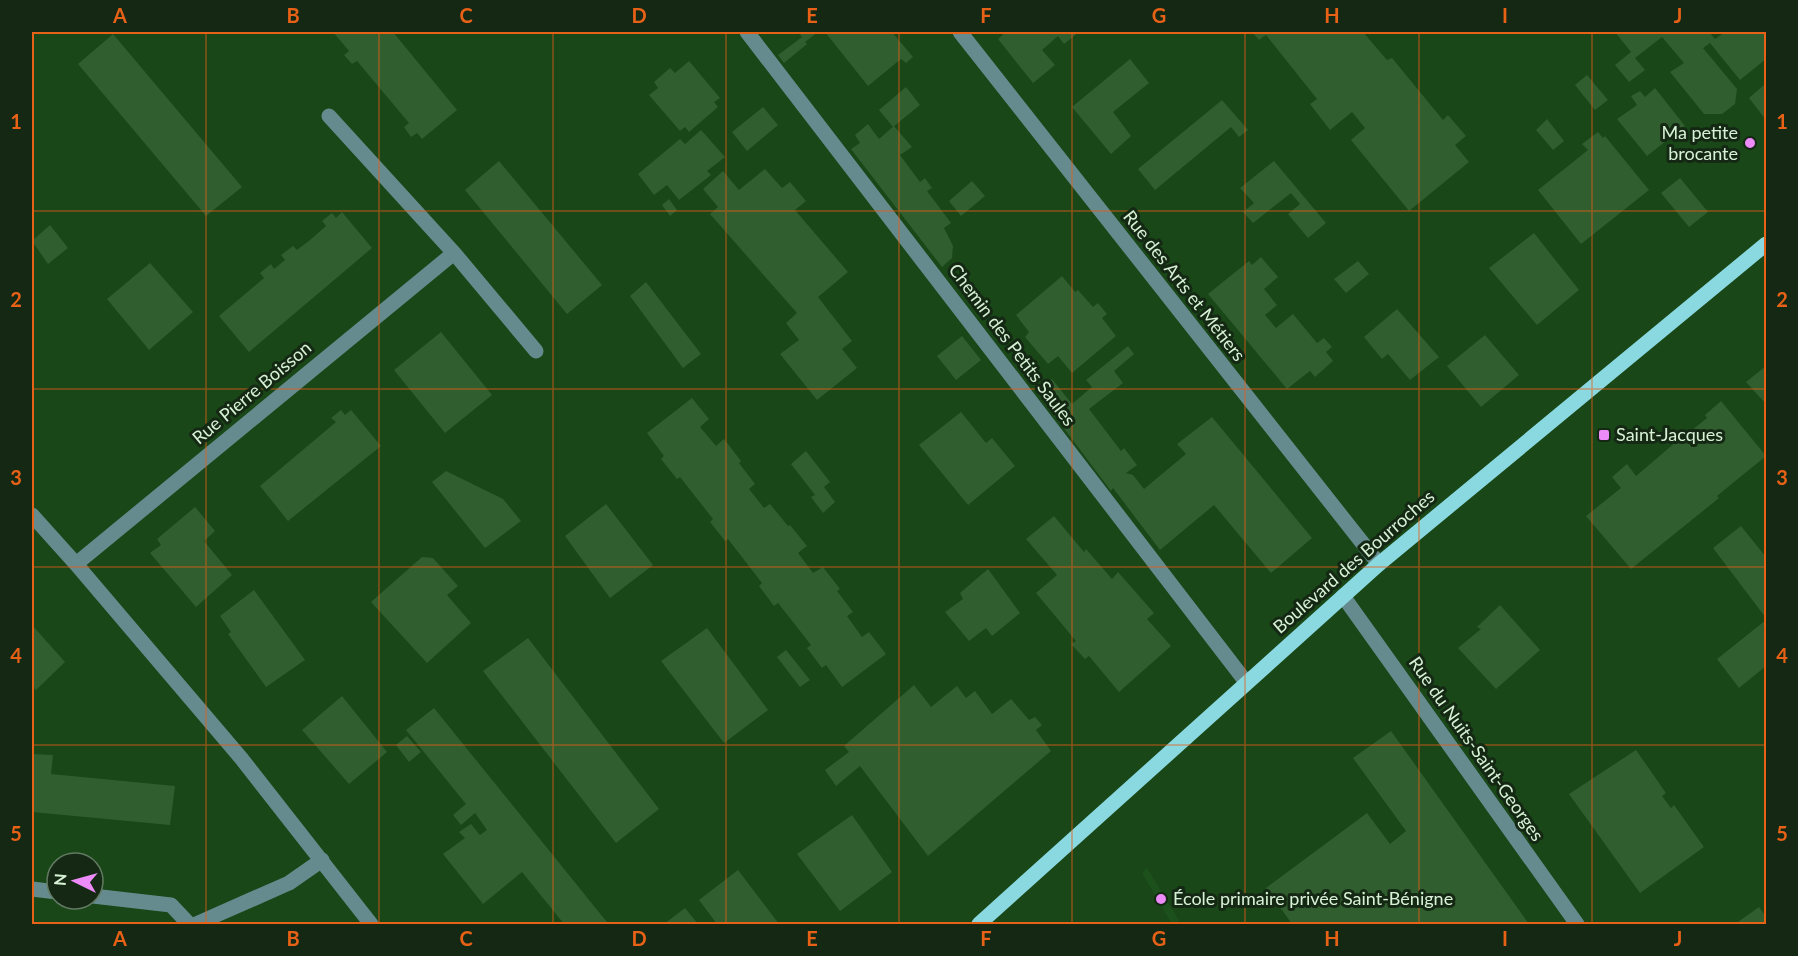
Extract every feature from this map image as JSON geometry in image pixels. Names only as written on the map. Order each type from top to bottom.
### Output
[{"type":"main road","name":"Boulevard des Bourroches","points":[[979,924],[1379,564],[1767,244]]},
{"type":"street","name":"Chemin des Petits Saules","points":[[747,32],[1246,682]]},
{"type":"street","name":"Rue des Arts et Métiers","points":[[960,32],[1379,564]]},
{"type":"street","points":[[329,116],[454,253],[536,351]]},
{"type":"street","name":"Rue Pierre Boisson","points":[[76,564],[454,253]]},
{"type":"street","points":[[32,515],[241,758],[371,924]]},
{"type":"street","name":"Rue du Nuits-Saint-Georges","points":[[1343,596],[1577,924]]},
{"type":"street","points":[[196,924],[289,884],[322,860]]},
{"type":"street","points":[[105,897],[171,905],[189,924]]},
{"type":"shaded area","name":"École primaire privée Saint-Bénigne","points":[[1147,868],[1181,924],[1172,924],[1142,873]]},
{"type":"building","points":[[333,32],[393,32],[457,110],[422,139],[417,133],[411,137],[404,127],[409,123],[357,61],[352,64],[344,55],[349,51]]},
{"type":"building","points":[[798,32],[818,32],[784,63],[778,55],[802,37]]},
{"type":"building","points":[[825,32],[892,32],[913,57],[906,63],[901,59],[868,86]]},
{"type":"building","points":[[1006,32],[1079,32],[1064,44],[1058,36],[1042,50],[1055,65],[1033,83],[998,39]]},
{"type":"building","points":[[1252,32],[1363,32],[1387,60],[1392,58],[1443,120],[1448,115],[1466,136],[1455,145],[1469,162],[1409,211],[1351,140],[1365,128],[1352,112],[1330,130],[1310,104],[1317,99],[1266,35],[1259,40]]},
{"type":"building","points":[[1615,32],[1709,32],[1715,39],[1725,32],[1766,32],[1766,59],[1740,80],[1710,43],[1703,48],[1737,89],[1735,104],[1722,114],[1704,114],[1670,72],[1684,63],[1662,37],[1635,58],[1645,70],[1629,82],[1615,65],[1631,52]]},
{"type":"building","points":[[113,34],[242,187],[206,216],[78,64]]},
{"type":"building","points":[[1130,59],[1149,83],[1113,112],[1131,136],[1111,154],[1072,107]]},
{"type":"building","points":[[689,61],[720,98],[714,102],[718,107],[689,132],[685,127],[680,131],[649,95],[658,88],[654,82],[670,68],[675,73]]},
{"type":"building","points":[[1587,75],[1608,100],[1595,110],[1575,85]]},
{"type":"building","points":[[1764,85],[1766,89],[1766,120],[1749,98]]},
{"type":"building","points":[[906,87],[920,105],[893,127],[879,110]]},
{"type":"building","points":[[1655,88],[1685,126],[1647,156],[1617,119],[1637,105],[1631,96],[1640,91],[1645,97]]},
{"type":"building","points":[[1222,100],[1248,130],[1239,137],[1231,127],[1155,190],[1138,169]]},
{"type":"building","points":[[763,107],[778,125],[747,151],[732,132]]},
{"type":"building","points":[[1547,119],[1564,141],[1553,150],[1536,130]]},
{"type":"building","points":[[868,124],[879,139],[894,126],[912,147],[900,155],[920,182],[925,178],[932,188],[927,191],[951,223],[944,228],[953,246],[952,258],[942,267],[851,149],[860,143],[855,135]]},
{"type":"building","points":[[701,130],[725,157],[707,171],[711,175],[679,200],[667,185],[654,195],[638,174],[680,139],[685,144]]},
{"type":"building","points":[[1598,132],[1603,138],[1605,136],[1649,190],[1581,244],[1538,190],[1588,150],[1582,144]]},
{"type":"building","points":[[499,161],[602,285],[567,314],[465,190]]},
{"type":"building","points":[[1274,161],[1326,223],[1308,238],[1288,214],[1300,204],[1291,193],[1253,223],[1243,212],[1254,203],[1240,188]]},
{"type":"building","points":[[765,169],[782,188],[790,182],[806,201],[795,210],[848,272],[818,297],[852,341],[842,349],[857,368],[817,400],[780,354],[799,340],[786,323],[797,313],[710,214],[718,207],[703,189],[723,171],[739,190]]},
{"type":"building","points":[[1680,178],[1708,212],[1689,227],[1661,193]]},
{"type":"building","points":[[972,181],[985,196],[961,216],[949,201]]},
{"type":"building","points":[[669,199],[677,210],[670,216],[662,205]]},
{"type":"building","points":[[342,212],[372,248],[249,352],[219,316],[264,278],[260,273],[271,264],[274,269],[285,260],[281,255],[293,246],[297,250],[326,226],[322,221],[332,213],[336,218]]},
{"type":"building","points":[[50,225],[68,248],[48,264],[32,241]]},
{"type":"building","points":[[1534,233],[1579,290],[1537,325],[1489,268]]},
{"type":"building","points":[[1261,257],[1278,277],[1264,289],[1277,305],[1265,315],[1276,328],[1293,314],[1317,343],[1324,338],[1332,347],[1326,352],[1333,361],[1315,377],[1310,371],[1287,389],[1208,294],[1249,261],[1252,265]]},
{"type":"building","points":[[1358,261],[1369,274],[1346,293],[1334,279]]},
{"type":"building","points":[[150,263],[193,312],[149,350],[107,299]]},
{"type":"building","points":[[1062,276],[1075,292],[1078,290],[1093,307],[1098,303],[1107,314],[1102,318],[1116,336],[1072,373],[1058,356],[1048,364],[1025,337],[1029,332],[1016,315]]},
{"type":"building","points":[[646,282],[701,354],[683,368],[630,296]]},
{"type":"building","points":[[1397,309],[1439,357],[1410,380],[1388,354],[1382,359],[1364,337]]},
{"type":"building","points":[[441,332],[492,395],[445,433],[394,370]]},
{"type":"building","points":[[1485,335],[1519,375],[1481,407],[1447,366]]},
{"type":"building","points":[[962,336],[981,360],[956,380],[937,356]]},
{"type":"building","points":[[1128,346],[1134,354],[1114,371],[1123,383],[1089,409],[1121,451],[1124,448],[1137,465],[1126,473],[1133,475],[1144,489],[1186,454],[1177,444],[1212,417],[1312,538],[1271,573],[1214,505],[1160,550],[1113,488],[1111,491],[1036,391],[1052,379],[1072,404],[1092,387],[1086,380]]},
{"type":"building","points":[[1766,366],[1766,404],[1746,382]]},
{"type":"building","points":[[692,398],[709,419],[700,427],[716,446],[724,439],[755,484],[749,489],[764,508],[770,504],[788,526],[790,525],[807,546],[798,553],[813,573],[823,567],[840,589],[837,591],[853,612],[847,616],[862,637],[869,632],[886,654],[842,687],[826,665],[822,668],[807,648],[811,645],[778,603],[774,606],[759,586],[762,583],[728,539],[725,541],[710,522],[713,519],[680,477],[677,479],[661,459],[664,456],[647,433]]},
{"type":"building","points":[[1721,401],[1766,456],[1717,496],[1719,498],[1631,569],[1586,516],[1621,488],[1612,477],[1627,464],[1636,476],[1707,418],[1705,415]]},
{"type":"building","points":[[341,410],[345,415],[351,410],[381,446],[288,521],[260,486],[336,422],[331,418]]},
{"type":"building","points":[[961,412],[986,443],[992,438],[1015,466],[968,505],[919,445]]},
{"type":"building","points":[[806,451],[830,482],[824,487],[835,502],[823,513],[811,497],[815,495],[791,464]]},
{"type":"building","points":[[446,471],[503,499],[521,521],[485,548],[432,482]]},
{"type":"building","points":[[606,504],[653,565],[610,598],[565,536]]},
{"type":"building","points":[[195,507],[215,531],[204,541],[232,575],[196,607],[150,553],[161,545],[157,539]]},
{"type":"building","points":[[1054,516],[1084,552],[1086,549],[1112,579],[1118,572],[1154,613],[1147,619],[1171,646],[1119,692],[1089,656],[1085,659],[1071,644],[1076,641],[1036,593],[1057,575],[1026,539]]},
{"type":"building","points":[[1741,526],[1766,557],[1766,618],[1713,548]]},
{"type":"building","points":[[422,557],[433,558],[458,586],[447,595],[471,623],[427,663],[371,602]]},
{"type":"building","points":[[988,569],[1020,613],[992,636],[986,628],[969,641],[945,612],[963,599],[960,593]]},
{"type":"building","points":[[254,590],[305,660],[266,687],[228,634],[231,632],[220,616]]},
{"type":"building","points":[[1500,605],[1540,650],[1496,689],[1458,648],[1481,629],[1477,627]]},
{"type":"building","points":[[1766,620],[1766,666],[1739,688],[1717,659]]},
{"type":"building","points":[[32,625],[65,662],[36,690],[32,686]]},
{"type":"building","points":[[707,628],[768,710],[724,743],[661,661]]},
{"type":"building","points":[[528,638],[659,809],[616,843],[483,671]]},
{"type":"building","points":[[786,650],[810,680],[800,687],[777,657]]},
{"type":"building","points":[[914,685],[931,707],[957,686],[966,698],[975,691],[992,714],[1011,699],[1029,720],[1035,717],[1042,725],[1036,730],[1051,751],[928,856],[860,766],[836,786],[825,770],[849,752],[844,746]]},
{"type":"building","points":[[342,696],[387,752],[349,784],[302,730]]},
{"type":"building","points":[[434,708],[609,924],[564,924],[522,872],[483,904],[443,854],[465,838],[459,832],[471,824],[480,835],[487,830],[475,813],[461,825],[453,815],[466,804],[406,730]]},
{"type":"building","points":[[1391,731],[1529,924],[1292,924],[1266,888],[1367,813],[1390,844],[1406,831],[1353,758]]},
{"type":"building","points":[[407,736],[421,752],[409,762],[396,745]]},
{"type":"building","points":[[1636,750],[1666,793],[1662,796],[1671,808],[1674,805],[1704,847],[1640,893],[1569,794]]},
{"type":"building","points":[[32,754],[53,755],[51,774],[175,786],[170,825],[32,812]]},
{"type":"building","points":[[852,815],[892,872],[840,911],[797,854]]},
{"type":"building","points":[[738,870],[779,924],[717,924],[699,900]]},
{"type":"building","points":[[1759,907],[1766,917],[1766,924],[1735,924]]},
{"type":"building","points":[[685,908],[698,924],[664,924]]},
{"type":"place","name":"Ma petite brocante","points":[[1750,143]]},
{"type":"place","name":"Saint-Jacques","points":[[1604,435]]},
{"type":"place","name":"École primaire privée Saint-Bénigne","points":[[1161,899]]}]
